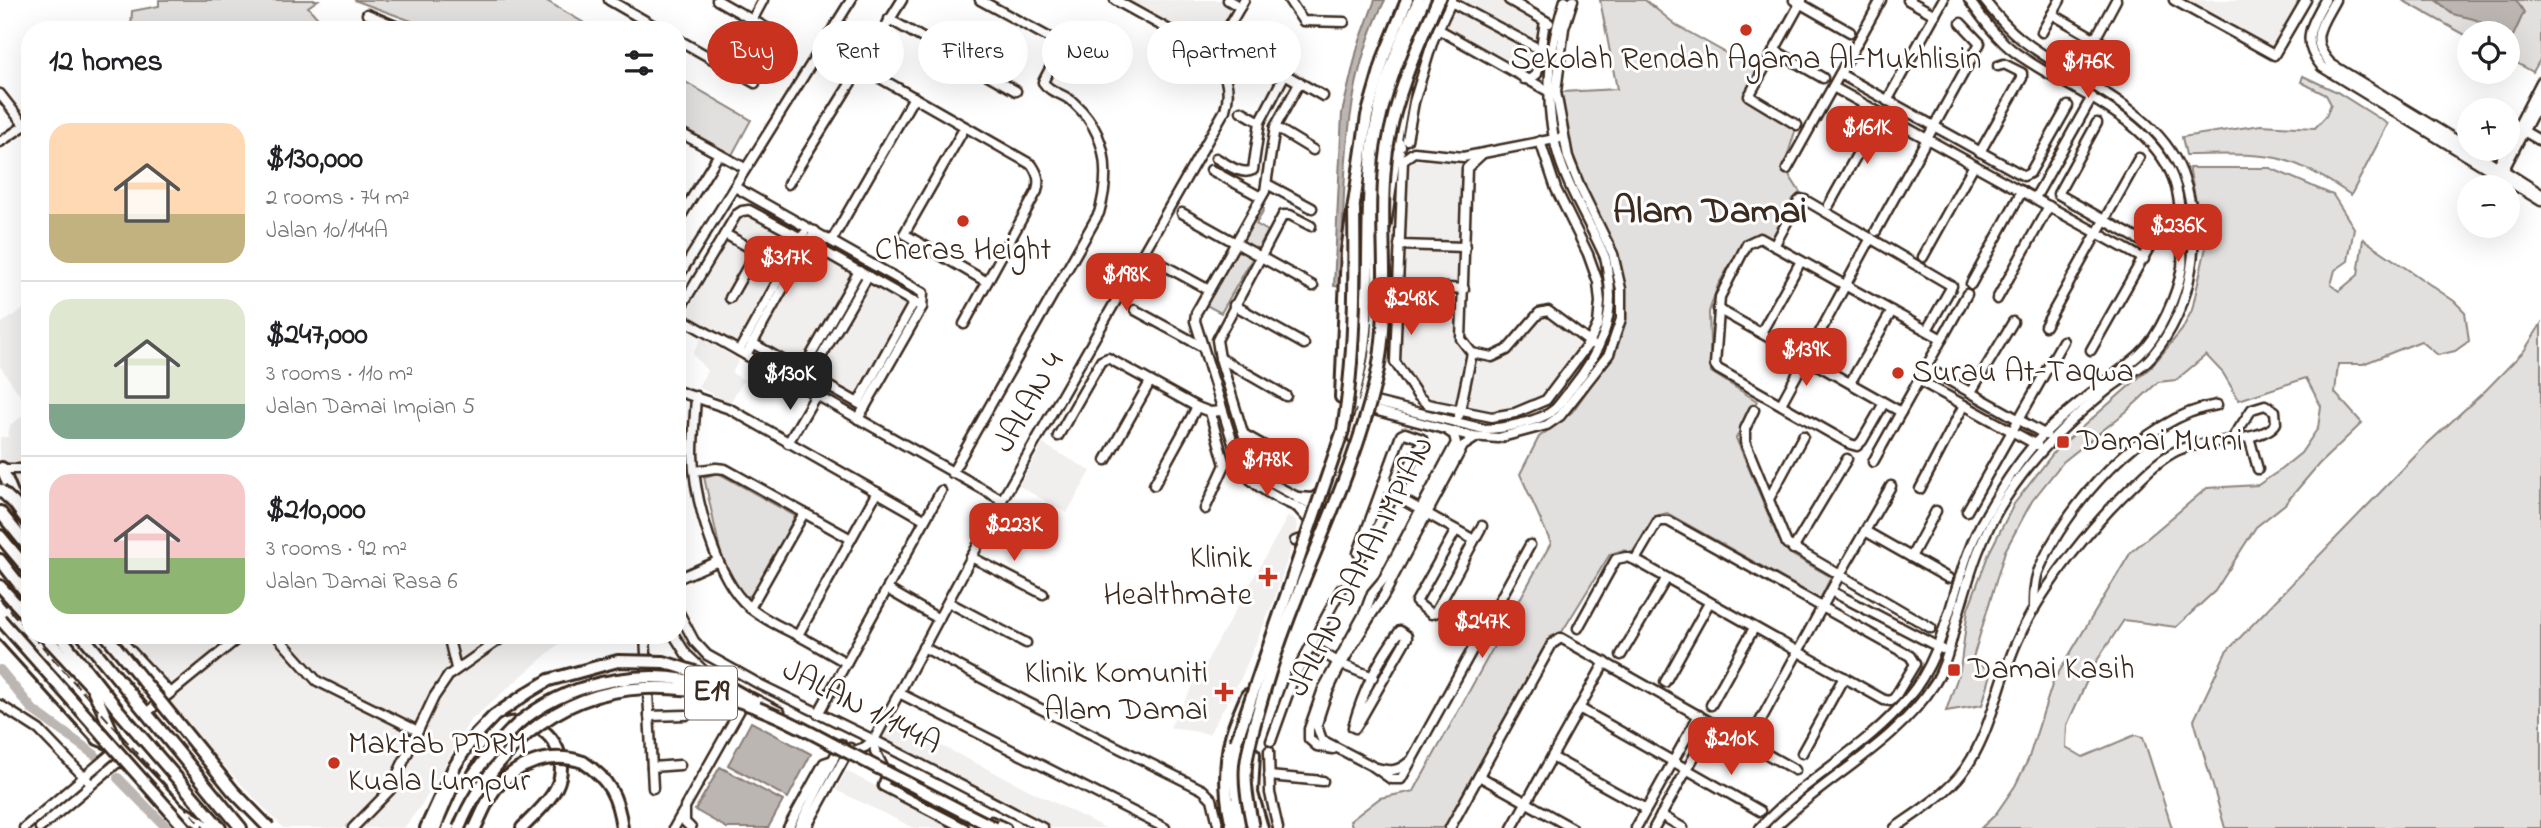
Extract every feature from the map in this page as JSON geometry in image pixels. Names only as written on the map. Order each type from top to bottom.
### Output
[{"type":"highway","points":[[1233,828],[1227,792],[1230,741],[1304,536],[1337,428],[1341,397],[1347,251],[1367,116],[1384,57],[1407,0]]},
{"type":"highway","points":[[1254,828],[1247,799],[1246,766],[1251,738],[1273,661],[1351,462],[1375,384],[1386,298],[1384,197],[1387,150],[1402,84],[1438,0]]},
{"type":"highway","points":[[1242,828],[1233,791],[1232,765],[1237,741],[1311,531],[1343,430],[1348,399],[1354,209]]},
{"type":"highway","points":[[1,468],[21,516]]},
{"type":"highway","points":[[0,491],[21,513]]},
{"type":"highway","points":[[0,512],[21,539]]},
{"type":"highway","points":[[0,536],[21,561]]},
{"type":"highway","points":[[0,560],[21,587]]},
{"type":"highway","points":[[0,586],[21,609]]},
{"type":"highway","points":[[0,619],[21,643]]},
{"type":"highway","points":[[0,631],[98,739],[119,747]]},
{"type":"highway","points":[[22,644],[185,828]]},
{"type":"highway","points":[[52,644],[93,689],[118,710]]},
{"type":"highway","points":[[66,644],[118,710],[220,828]]},
{"type":"highway","points":[[89,644],[242,828]]},
{"type":"highway","points":[[95,644],[124,687]]},
{"type":"highway","points":[[113,644],[233,791],[269,828]]},
{"type":"highway","points":[[426,828],[453,769],[471,740],[494,716],[549,680],[618,661],[664,662],[711,677],[771,711]]},
{"type":"highway","points":[[1262,828],[1252,793],[1254,754],[1273,661]]},
{"type":"highway","name":"E19","points":[[448,828],[470,779],[503,739],[525,718],[591,685],[615,680],[661,678],[699,682],[771,711],[996,828]]},
{"type":"highway","name":"E19","points":[[459,828],[482,783],[497,764],[551,715],[593,695],[619,689],[660,686],[719,695],[771,713],[996,828]]},
{"type":"highway","points":[[93,689],[119,747],[178,809],[209,828]]},
{"type":"highway","points":[[435,828],[461,772],[478,746],[491,732],[522,721],[548,733],[557,748],[561,770],[560,779],[551,796],[522,828]]},
{"type":"highway","points":[[475,828],[494,791],[521,767],[539,759],[572,758],[595,769],[612,788],[622,828]]},
{"type":"highway","points":[[222,804],[249,828]]},
{"type":"main road","points":[[1242,828],[1236,798],[1236,764],[1240,740],[1309,537],[1323,514],[1326,489],[1359,402],[1367,306],[1372,152],[1388,80],[1419,0]]},
{"type":"main road","points":[[1254,828],[1245,793],[1245,761],[1250,734],[1359,402],[1376,337],[1381,153],[1386,122],[1403,62],[1429,0]]},
{"type":"main road","points":[[1377,242],[1388,220],[1395,156],[1402,150],[1396,141],[1407,78],[1403,62]]},
{"type":"main road","points":[[1309,537],[1310,520],[1299,503],[1313,499],[1326,489]]},
{"type":"street","points":[[609,0],[645,21]]},
{"type":"street","points":[[717,0],[752,20],[763,0]]},
{"type":"street","points":[[902,0],[889,19],[1016,91]]},
{"type":"street","points":[[953,473],[1099,213],[1106,186],[1105,158],[1097,133],[1074,102],[1044,85],[1043,82],[1058,53],[1058,45],[1051,38],[980,0]]},
{"type":"street","points":[[1115,0],[1153,21]]},
{"type":"street","points":[[1228,0],[1242,3],[1232,21]]},
{"type":"street","points":[[1289,0],[1303,21],[1345,22]]},
{"type":"street","points":[[1359,402],[1464,434],[1498,438],[1547,425],[1556,418],[1609,354],[1621,319],[1620,289],[1613,254],[1559,138],[1548,91],[1565,0]]},
{"type":"street","points":[[1359,402],[1494,429],[1542,417],[1554,410],[1599,349],[1609,318],[1611,290],[1605,258],[1560,161],[1556,92],[1560,28],[1573,0]]},
{"type":"street","points":[[1787,169],[1881,0]]},
{"type":"street","points":[[1908,0],[1935,15]]},
{"type":"street","points":[[1887,101],[1943,0]]},
{"type":"street","points":[[1984,0],[2022,40],[2127,108],[2159,137],[2182,173],[2187,191],[2193,263],[2190,281],[2177,316],[2150,359],[2047,436]]},
{"type":"street","points":[[2042,32],[2060,0]]},
{"type":"street","points":[[2095,39],[2116,0]]},
{"type":"street","points":[[2174,0],[2274,55],[2306,0]]},
{"type":"street","points":[[2325,0],[2309,31],[2309,42],[2322,68],[2541,194]]},
{"type":"street","points":[[2335,0],[2318,33],[2322,55],[2331,64],[2457,141]]},
{"type":"street","points":[[686,265],[850,1]]},
{"type":"street","points":[[1540,141],[1556,188],[1588,254],[1598,282],[1598,324],[1589,343],[1546,400],[1536,406],[1492,417],[1424,402],[1395,362],[1402,150],[1414,102],[1438,29],[1451,1],[1541,50]]},
{"type":"street","points":[[1515,1],[1560,28]]},
{"type":"street","points":[[1797,125],[1749,96],[1799,1],[1850,32]]},
{"type":"street","points":[[1760,828],[1773,814],[1890,719],[1926,674],[1938,648],[1968,548],[1999,492],[2047,436],[2090,393],[2141,353],[2176,293],[2182,266],[2179,199],[2171,173],[2157,149],[2138,128],[2015,52],[1971,1]]},
{"type":"street","points":[[366,14],[383,21]]},
{"type":"street","points":[[2052,14],[2113,49]]},
{"type":"street","points":[[1524,79],[1530,79],[1537,74],[1545,20]]},
{"type":"street","points":[[1781,404],[1980,43],[1961,23]]},
{"type":"street","points":[[1438,29],[1548,91]]},
{"type":"street","points":[[686,44],[707,56]]},
{"type":"street","points":[[1774,50],[1823,78]]},
{"type":"street","points":[[1980,152],[2022,78],[2022,73],[2004,64],[1998,66]]},
{"type":"street","points":[[1840,74],[2027,176],[2068,106]]},
{"type":"street","points":[[2520,130],[2541,82]]},
{"type":"street","points":[[1301,83],[1323,96]]},
{"type":"street","points":[[788,184],[848,84]]},
{"type":"street","points":[[891,84],[1032,165],[1040,181],[964,324]]},
{"type":"street","name":"JALAN 4","points":[[874,740],[1002,500],[1224,110],[1229,97],[1228,84]]},
{"type":"street","points":[[1216,158],[1241,171],[1253,170],[1260,121],[1280,84]]},
{"type":"street","points":[[1299,84],[1275,127],[1266,184],[1261,197],[1196,313],[1195,321],[1236,458],[1249,480],[1323,514]]},
{"type":"street","points":[[1833,87],[2144,259]]},
{"type":"street","points":[[2075,89],[2083,100],[2083,112]]},
{"type":"street","points":[[2035,198],[2097,89]]},
{"type":"street","points":[[0,94],[21,117]]},
{"type":"street","points":[[832,240],[914,97]]},
{"type":"street","points":[[2520,130],[2541,98]]},
{"type":"street","points":[[2083,112],[2095,105],[2106,108]]},
{"type":"street","points":[[1241,111],[1260,121]]},
{"type":"street","points":[[1829,205],[1880,113]]},
{"type":"street","points":[[2096,123],[2058,194],[2150,246]]},
{"type":"street","points":[[965,127],[904,234],[987,282]]},
{"type":"street","points":[[1275,127],[1313,150]]},
{"type":"street","points":[[0,142],[21,128]]},
{"type":"street","points":[[2520,130],[2541,141]]},
{"type":"street","points":[[686,136],[745,168]]},
{"type":"street","points":[[1402,150],[1463,157],[1559,138]]},
{"type":"street","points":[[1402,150],[1414,152]]},
{"type":"street","points":[[686,207],[719,154]]},
{"type":"street","points":[[1467,167],[1482,154]]},
{"type":"street","points":[[1463,157],[1467,167],[1461,339],[1472,353],[1492,357],[1507,350],[1539,313],[1548,311],[1599,349]]},
{"type":"street","points":[[2045,326],[2139,158]]},
{"type":"street","points":[[2486,161],[2541,201]]},
{"type":"street","points":[[2499,171],[2502,161]]},
{"type":"street","points":[[2499,171],[2504,161]]},
{"type":"street","points":[[1923,257],[1974,165]]},
{"type":"street","points":[[1211,170],[1261,197]]},
{"type":"street","points":[[1266,184],[1312,208]]},
{"type":"street","points":[[735,187],[923,293],[862,405],[858,419]]},
{"type":"street","points":[[1971,284],[2022,191]]},
{"type":"street","points":[[1774,246],[1801,199],[1874,234],[1952,286],[1927,330]]},
{"type":"street","points":[[1997,299],[2049,206]]},
{"type":"street","points":[[686,300],[736,215],[749,210],[918,305]]},
{"type":"street","points":[[1182,213],[1313,286]]},
{"type":"street","points":[[2091,350],[2168,214]]},
{"type":"street","points":[[1236,458],[1247,453],[1245,435],[1220,358],[1218,335],[1283,215],[1290,215],[1311,226]]},
{"type":"street","points":[[742,353],[812,229]]},
{"type":"street","points":[[725,234],[789,270]]},
{"type":"street","points":[[1884,403],[1862,442],[1857,446],[1718,369],[1715,365],[1718,309],[1723,287],[1747,244],[1760,238],[1942,339]]},
{"type":"street","points":[[1399,246],[1465,247]]},
{"type":"street","points":[[730,298],[756,252]]},
{"type":"street","points":[[1156,261],[1209,290]]},
{"type":"street","points":[[1761,333],[1801,261]]},
{"type":"street","points":[[742,353],[752,344],[789,270]]},
{"type":"street","points":[[806,374],[864,274]]},
{"type":"street","points":[[1399,285],[1464,289]]},
{"type":"street","points":[[1873,462],[1967,294]]},
{"type":"street","points":[[1234,305],[1304,344]]},
{"type":"street","points":[[1718,309],[1901,412]]},
{"type":"street","points":[[1135,310],[1201,346]]},
{"type":"street","points":[[1850,383],[1892,311]]},
{"type":"street","points":[[2167,311],[2177,316]]},
{"type":"street","points":[[686,320],[1002,500]]},
{"type":"street","points":[[1971,392],[2013,322]]},
{"type":"street","points":[[1967,511],[2063,341]]},
{"type":"street","points":[[752,344],[862,405]]},
{"type":"street","points":[[1464,434],[1459,410],[1472,353]]},
{"type":"street","points":[[1058,436],[1103,359],[1108,358],[1197,407],[1210,412],[1221,411]]},
{"type":"street","points":[[1220,358],[1286,396]]},
{"type":"street","points":[[1927,368],[2047,436]]},
{"type":"street","points":[[1920,381],[2038,446]]},
{"type":"street","points":[[1106,460],[1150,382]]},
{"type":"street","points":[[1955,400],[1950,393],[1952,386],[1956,384]]},
{"type":"street","points":[[686,393],[730,409],[925,519]]},
{"type":"street","points":[[788,443],[816,395]]},
{"type":"street","points":[[696,396],[693,455],[695,471],[705,523],[718,561],[741,599],[750,608],[765,619],[847,663]]},
{"type":"street","points":[[1920,489],[1965,405]]},
{"type":"street","points":[[2034,610],[2038,573],[2060,530],[2108,472],[2138,444],[2176,418],[2198,408],[2217,405]]},
{"type":"street","points":[[1895,828],[1958,778],[1972,758],[2019,637],[2034,610],[2101,518],[2139,480],[2180,449],[2268,432],[2273,428],[2277,416],[2275,411],[2265,405],[2252,409],[2232,438]]},
{"type":"street","points":[[1154,485],[1197,407]]},
{"type":"street","points":[[1754,410],[1744,435],[1784,538],[1793,549],[1931,628]]},
{"type":"street","points":[[1205,509],[1225,465],[1210,412]]},
{"type":"street","name":"JALAN DAMAI IMPIAN","points":[[1340,663],[1382,601],[1456,443],[1454,435],[1445,429]]},
{"type":"street","points":[[1405,433],[1422,439],[1394,495],[1360,556],[1358,554],[1401,435],[1405,433]]},
{"type":"street","points":[[1245,435],[1268,448]]},
{"type":"street","points":[[1769,499],[1802,436]]},
{"type":"street","name":"JALAN DAMAI IMPIAN","points":[[1477,437],[1463,446],[1383,580],[1372,593],[1328,692],[1317,726],[1322,740],[1397,780],[1406,771],[1530,545]]},
{"type":"street","points":[[2249,437],[2258,469]]},
{"type":"street","points":[[1774,828],[1885,739],[1910,715],[1935,682],[1949,650],[1977,550],[2038,446]]},
{"type":"street","points":[[1793,549],[1847,459]]},
{"type":"street","points":[[1,468],[21,468]]},
{"type":"street","points":[[695,471],[725,469],[850,540]]},
{"type":"street","points":[[1386,477],[1386,486],[1394,495],[1474,540]]},
{"type":"street","points":[[1756,730],[1891,486]]},
{"type":"street","points":[[818,714],[942,491]]},
{"type":"street","points":[[798,635],[877,492]]},
{"type":"street","points":[[1377,503],[1384,495],[1394,495]]},
{"type":"street","points":[[1911,557],[1937,510]]},
{"type":"street","points":[[750,608],[804,513]]},
{"type":"street","points":[[1578,628],[1616,559],[1626,557],[1884,700],[1891,701],[1915,664],[1910,656],[1668,521],[1658,522],[1635,560]]},
{"type":"street","points":[[1456,530],[1416,602],[1430,614],[1435,613],[1482,526]]},
{"type":"street","points":[[1866,531],[1948,578]]},
{"type":"street","points":[[1295,541],[1309,537]]},
{"type":"street","points":[[971,557],[1043,594]]},
{"type":"street","points":[[686,575],[718,561]]},
{"type":"street","points":[[1621,655],[1666,579]]},
{"type":"street","points":[[887,589],[939,619]]},
{"type":"street","points":[[1278,828],[1270,793],[1270,746],[1294,677],[1341,589]]},
{"type":"street","points":[[1831,591],[1938,648],[1949,650]]},
{"type":"street","points":[[948,602],[1026,643]]},
{"type":"street","points":[[1665,682],[1709,603]]},
{"type":"street","name":"JALAN 1/144A","points":[[686,626],[694,641],[707,655],[1040,827]]},
{"type":"street","points":[[1711,705],[1754,628]]},
{"type":"street","points":[[1400,631],[1405,634],[1407,638],[1356,728],[1353,727],[1359,706],[1373,677],[1398,633],[1400,631]]},
{"type":"street","points":[[1450,828],[1557,639],[1564,639],[1795,770]]},
{"type":"street","points":[[124,644],[170,693]]},
{"type":"street","points":[[145,713],[231,644]]},
{"type":"street","points":[[284,644],[317,681],[418,732]]},
{"type":"street","points":[[450,644],[456,668]]},
{"type":"street","points":[[353,828],[390,790],[434,697],[456,668],[494,644]]},
{"type":"street","points":[[645,644],[653,788]]},
{"type":"street","points":[[680,644],[701,669],[748,696],[1006,828]]},
{"type":"street","points":[[1311,646],[1340,663],[1373,677]]},
{"type":"street","points":[[923,647],[1203,790],[1212,799],[1219,828]]},
{"type":"street","points":[[1512,828],[1605,662]]},
{"type":"street","points":[[1802,753],[1844,677]]},
{"type":"street","points":[[899,693],[1165,828]]},
{"type":"street","points":[[691,828],[676,828],[685,807],[748,696]]},
{"type":"street","points":[[0,705],[39,730],[88,781]]},
{"type":"street","points":[[1579,708],[1760,811]]},
{"type":"street","points":[[649,716],[686,715]]},
{"type":"street","points":[[1636,828],[1699,715]]},
{"type":"street","points":[[1654,828],[1713,723]]},
{"type":"street","points":[[801,826],[852,750],[865,747],[874,740]]},
{"type":"street","points":[[874,740],[875,751],[886,767],[883,786],[964,828]]},
{"type":"street","points":[[801,826],[841,744]]},
{"type":"street","points":[[40,828],[119,747]]},
{"type":"street","points":[[1552,757],[1646,809]]},
{"type":"street","points":[[788,828],[824,763],[833,760]]},
{"type":"street","points":[[24,828],[117,763],[134,762]]},
{"type":"street","points":[[652,767],[680,765]]},
{"type":"street","points":[[1269,776],[1323,781]]},
{"type":"street","points":[[1479,776],[1572,828]]},
{"type":"street","points":[[685,807],[685,822],[691,828]]},
{"type":"street","points":[[1661,815],[1683,828]]},
{"type":"shaded area","points":[[159,0],[318,0],[308,7],[320,21],[131,21],[132,11],[159,6]]},
{"type":"shaded area","points":[[354,0],[545,0],[581,21],[411,21]]},
{"type":"shaded area","points":[[1118,0],[1224,0],[1236,7],[1228,21],[1157,21]]},
{"type":"shaded area","points":[[1375,0],[1385,0],[1370,34],[1352,104],[1345,177],[1341,287],[1334,286],[1342,113],[1358,46]]},
{"type":"shaded area","points":[[1457,0],[1516,0],[1536,18],[1540,29],[1532,69],[1525,75],[1450,33],[1445,22]]},
{"type":"shaded area","points":[[1600,0],[1645,0],[1676,25],[1758,71],[1745,97],[1796,128],[1784,167],[1803,197],[1792,200],[1771,240],[1759,233],[1744,241],[1718,285],[1709,312],[1711,372],[1757,401],[1736,438],[1779,540],[1794,556],[1831,577],[1820,599],[1667,513],[1656,516],[1632,553],[1623,550],[1610,554],[1562,632],[1550,637],[1444,828],[1353,828],[1350,821],[1380,798],[1414,791],[1551,543],[1520,474],[1539,437],[1572,412],[1607,363],[1624,322],[1624,280],[1564,130],[1562,92],[1617,89]]},
{"type":"shaded area","points":[[2169,0],[2314,0],[2275,63]]},
{"type":"shaded area","points":[[2402,0],[2541,0],[2541,58],[2533,72],[2520,65],[2520,21],[2457,21],[2457,30]]},
{"type":"shaded area","points":[[2435,0],[2516,0],[2524,12],[2520,21],[2478,21],[2453,14]]},
{"type":"shaded area","points":[[2303,76],[2337,92],[2388,124],[2351,195],[2310,170],[2273,157],[2186,155],[2182,137],[2261,125],[2315,128],[2326,116],[2331,104],[2326,95],[2301,82]]},
{"type":"shaded area","points":[[686,82],[751,120],[732,155],[686,129]]},
{"type":"shaded area","points":[[1405,160],[1462,161],[1465,168],[1464,348],[1492,359],[1540,315],[1547,313],[1586,343],[1546,398],[1493,415],[1427,402],[1397,361]]},
{"type":"shaded area","points":[[2189,168],[2270,168],[2333,195],[2354,228],[2348,261],[2335,270],[2331,285],[2339,291],[2358,275],[2363,239],[2454,301],[2465,312],[2469,341],[2455,351],[2438,355],[2421,341],[2363,364],[2338,364],[2335,393],[2362,423],[2319,464],[2285,504],[2256,527],[2215,591],[2176,627],[2124,620],[2094,665],[2067,725],[2066,747],[2083,757],[2135,735],[2143,737],[2172,828],[1981,828],[1995,815],[2015,786],[2028,760],[2053,682],[2131,552],[2207,488],[2258,485],[2301,453],[2318,428],[2321,406],[2306,378],[2239,400],[2223,373],[2206,355],[2176,380],[2158,382],[2127,411],[2063,462],[2032,501],[2005,551],[1972,661],[1992,671],[1982,705],[1946,711],[1960,670],[1968,609],[1989,553],[2014,504],[2055,451],[2152,366],[2182,330],[2192,310],[2206,247]]},
{"type":"shaded area","points":[[1260,206],[1264,209],[1256,224],[1268,231],[1221,313],[1206,305]]},
{"type":"shaded area","points":[[748,213],[911,303],[853,410],[686,317],[742,214]]},
{"type":"shaded area","points":[[21,311],[21,397],[0,366],[0,324]]},
{"type":"shaded area","points":[[2541,324],[2541,828],[2225,828],[2194,720],[2226,652],[2426,445],[2524,351]]},
{"type":"shaded area","points":[[701,338],[739,360],[732,373],[744,380],[730,403],[698,387],[707,371],[693,354]]},
{"type":"shaded area","points":[[21,417],[21,496],[8,468],[0,460],[0,437],[8,437],[10,425]]},
{"type":"shaded area","points":[[1043,444],[1091,471],[1067,513],[1019,486]]},
{"type":"shaded area","points":[[718,473],[795,516],[755,595],[742,597],[721,555],[704,477]]},
{"type":"shaded area","points":[[1288,516],[1296,520],[1297,530],[1273,603],[1241,678],[1209,734],[1170,727]]},
{"type":"shaded area","name":"Maktab PDRM Kuala Lumpur","points":[[108,644],[559,644],[469,722],[423,803],[404,828],[283,828]]},
{"type":"shaded area","points":[[888,719],[1105,828],[1047,828],[878,739]]},
{"type":"shaded area","points":[[751,722],[811,754],[788,798],[728,765]]},
{"type":"shaded area","points":[[720,767],[783,801],[768,828],[727,828],[695,810]]},
{"type":"shaded area","points":[[846,771],[958,828],[914,828],[836,790]]},
{"type":"waterway","points":[[0,670],[33,710],[95,755]]},
{"type":"waterway","points":[[118,778],[167,828]]},
{"type":"railway","points":[[0,599],[21,623]]},
{"type":"railway","points":[[40,644],[204,828]]},
{"type":"place","name":"Sekolah Rendah Agama Al-Mukhlisin","points":[[1746,30]]},
{"type":"place","name":"Cheras Height","points":[[963,221]]},
{"type":"place","name":"Surau At-Taqwa","points":[[1898,373]]},
{"type":"place","name":"Damai Murni","points":[[2063,442]]},
{"type":"place","name":"Klinik Healthmate","points":[[1268,577]]},
{"type":"place","name":"Damai Kasih","points":[[1954,670]]},
{"type":"place","name":"Klinik Komuniti Alam Damai","points":[[1224,692]]},
{"type":"place","name":"Maktab PDRM Kuala Lumpur","points":[[334,763]]},
{"type":"district","name":"Alam Damai","points":[[1710,213]]}]
